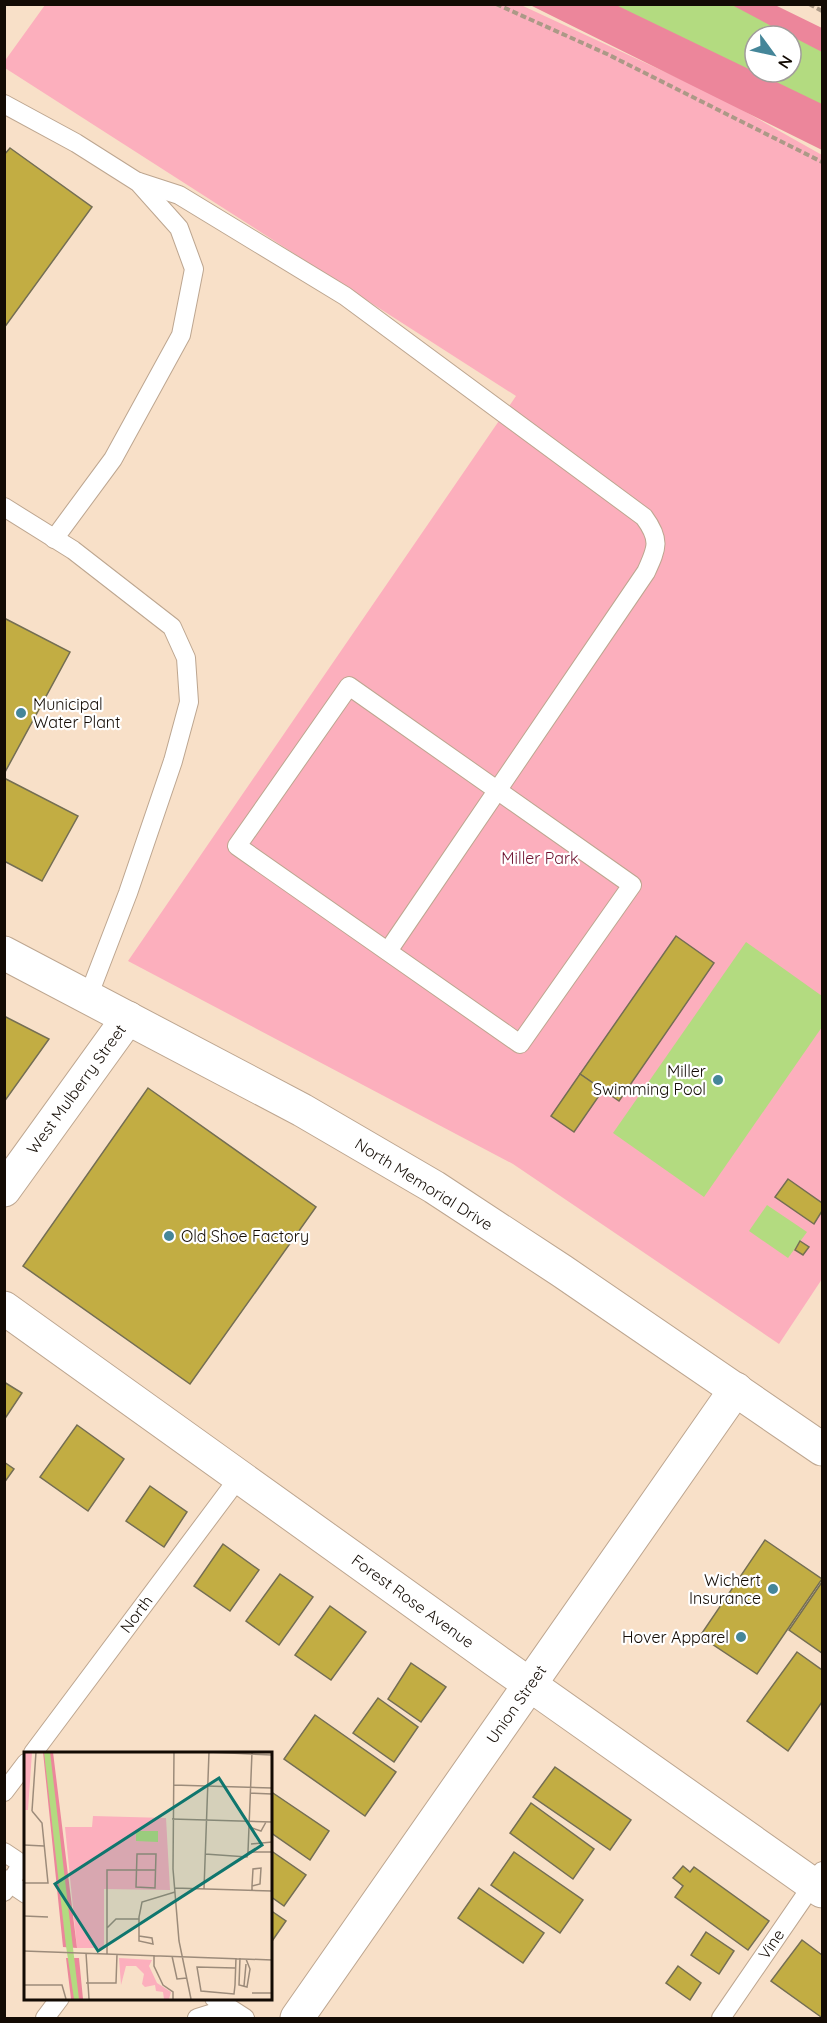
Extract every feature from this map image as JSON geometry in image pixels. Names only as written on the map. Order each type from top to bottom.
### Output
[{"type":"street","name":"North Memorial Drive","points":[[4,953],[302,1110],[434,1187],[562,1271],[822,1449]]},
{"type":"street","name":"West Mulberry Street","points":[[4,1190],[128,1018]]},
{"type":"street","name":"Forest Rose Avenue","points":[[4,1308],[530,1685],[819,1882]]},
{"type":"street","name":"Union Street","points":[[297,2019],[736,1389]]},
{"type":"lane","points":[[4,104],[76,143],[136,181],[179,195],[345,296],[644,517],[655,532],[656,550],[646,572],[388,951]]},
{"type":"lane","points":[[54,538],[113,459],[182,335],[194,269],[179,228],[136,181]]},
{"type":"lane","points":[[4,507],[73,550],[171,627],[186,658],[189,702],[173,761],[128,893],[88,997]]},
{"type":"lane","points":[[349,686],[499,791],[632,885],[520,1044],[237,846],[349,686]]},
{"type":"lane","name":"North","points":[[34,1752],[240,1476]]},
{"type":"lane","points":[[4,1792],[24,1766]]},
{"type":"lane","points":[[4,1852],[24,1866],[6,1885],[24,1893]]},
{"type":"lane","name":"Vine","points":[[720,2019],[819,1882]]},
{"type":"lane","points":[[45,2019],[59,1999]]},
{"type":"lane","points":[[216,1999],[237,2013]]},
{"type":"lane","points":[[197,2019],[237,2013]]},
{"type":"path","points":[[496,4],[607,54],[822,162]]},
{"type":"path","points":[[809,4],[822,11]]},
{"type":"green space","name":"Miller Park","points":[[45,5],[521,5],[721,98],[822,155],[822,1279],[779,1344],[513,1164],[128,961],[516,396],[5,68],[4,62]]},
{"type":"shaded area","points":[[530,5],[775,5],[822,28],[822,150]]},
{"type":"shaded area","points":[[616,5],[732,5],[768,24],[743,24],[743,66]]},
{"type":"shaded area","points":[[803,42],[822,52],[822,104],[781,84],[803,84]]},
{"type":"shaded area","name":"Miller Swimming Pool","points":[[746,942],[822,996],[822,1027],[704,1197],[613,1133]]},
{"type":"shaded area","points":[[767,1205],[807,1232],[788,1258],[749,1231]]},
{"type":"building","points":[[10,148],[92,207],[4,328],[4,155]]},
{"type":"building","name":"Municipal Water Plant","points":[[4,618],[70,652],[4,774]]},
{"type":"building","points":[[4,778],[78,816],[42,881],[4,861]]},
{"type":"building","points":[[676,936],[714,963],[619,1101],[580,1074]]},
{"type":"building","points":[[4,1016],[49,1039],[4,1102]]},
{"type":"building","points":[[580,1074],[603,1090],[574,1132],[551,1116]]},
{"type":"building","name":"Old Shoe Factory","points":[[148,1088],[316,1207],[190,1384],[23,1266]]},
{"type":"building","points":[[788,1179],[822,1203],[822,1211],[814,1224],[775,1197]]},
{"type":"building","points":[[800,1241],[809,1247],[803,1255],[795,1250]]},
{"type":"building","points":[[4,1382],[22,1393],[4,1420]]},
{"type":"building","points":[[77,1425],[124,1459],[88,1511],[40,1477]]},
{"type":"building","points":[[4,1462],[14,1469],[4,1483]]},
{"type":"building","points":[[150,1486],[187,1512],[164,1547],[126,1521]]},
{"type":"building","points":[[765,1540],[822,1579],[757,1674],[700,1636]]},
{"type":"building","points":[[223,1544],[259,1570],[230,1611],[194,1586]]},
{"type":"building","points":[[280,1574],[313,1597],[279,1645],[246,1621]]},
{"type":"building","points":[[822,1582],[822,1653],[789,1630]]},
{"type":"building","points":[[330,1606],[366,1632],[331,1680],[295,1655]]},
{"type":"building","points":[[797,1652],[822,1670],[822,1702],[788,1751],[747,1721]]},
{"type":"building","points":[[411,1663],[446,1687],[421,1722],[388,1699]]},
{"type":"building","points":[[378,1698],[418,1727],[394,1762],[353,1733]]},
{"type":"building","points":[[315,1715],[396,1772],[365,1816],[284,1759]]},
{"type":"building","points":[[555,1767],[631,1820],[610,1850],[533,1797]]},
{"type":"building","points":[[272,1792],[329,1831],[310,1860],[272,1833]]},
{"type":"building","points":[[531,1803],[594,1849],[573,1879],[510,1833]]},
{"type":"building","points":[[272,1851],[306,1875],[284,1906],[272,1897]]},
{"type":"building","points":[[514,1852],[583,1900],[560,1933],[491,1885]]},
{"type":"building","points":[[683,1866],[690,1872],[694,1867],[769,1921],[748,1950],[675,1897],[683,1886],[673,1878]]},
{"type":"building","points":[[479,1888],[544,1933],[523,1963],[458,1918]]},
{"type":"building","points":[[272,1911],[286,1921],[272,1941]]},
{"type":"building","points":[[706,1932],[734,1951],[719,1974],[691,1955]]},
{"type":"building","points":[[802,1940],[822,1955],[821,2017],[771,1981]]},
{"type":"building","points":[[678,1966],[701,1983],[690,2000],[666,1983]]},
{"type":"place","name":"Municipal Water Plant","points":[[21,713]]},
{"type":"place","name":"Miller Swimming Pool","points":[[718,1080]]},
{"type":"place","name":"Old Shoe Factory","points":[[169,1236]]},
{"type":"place","name":"Wichert Insurance","points":[[773,1589]]},
{"type":"place","name":"Hover Apparel","points":[[741,1637]]}]
